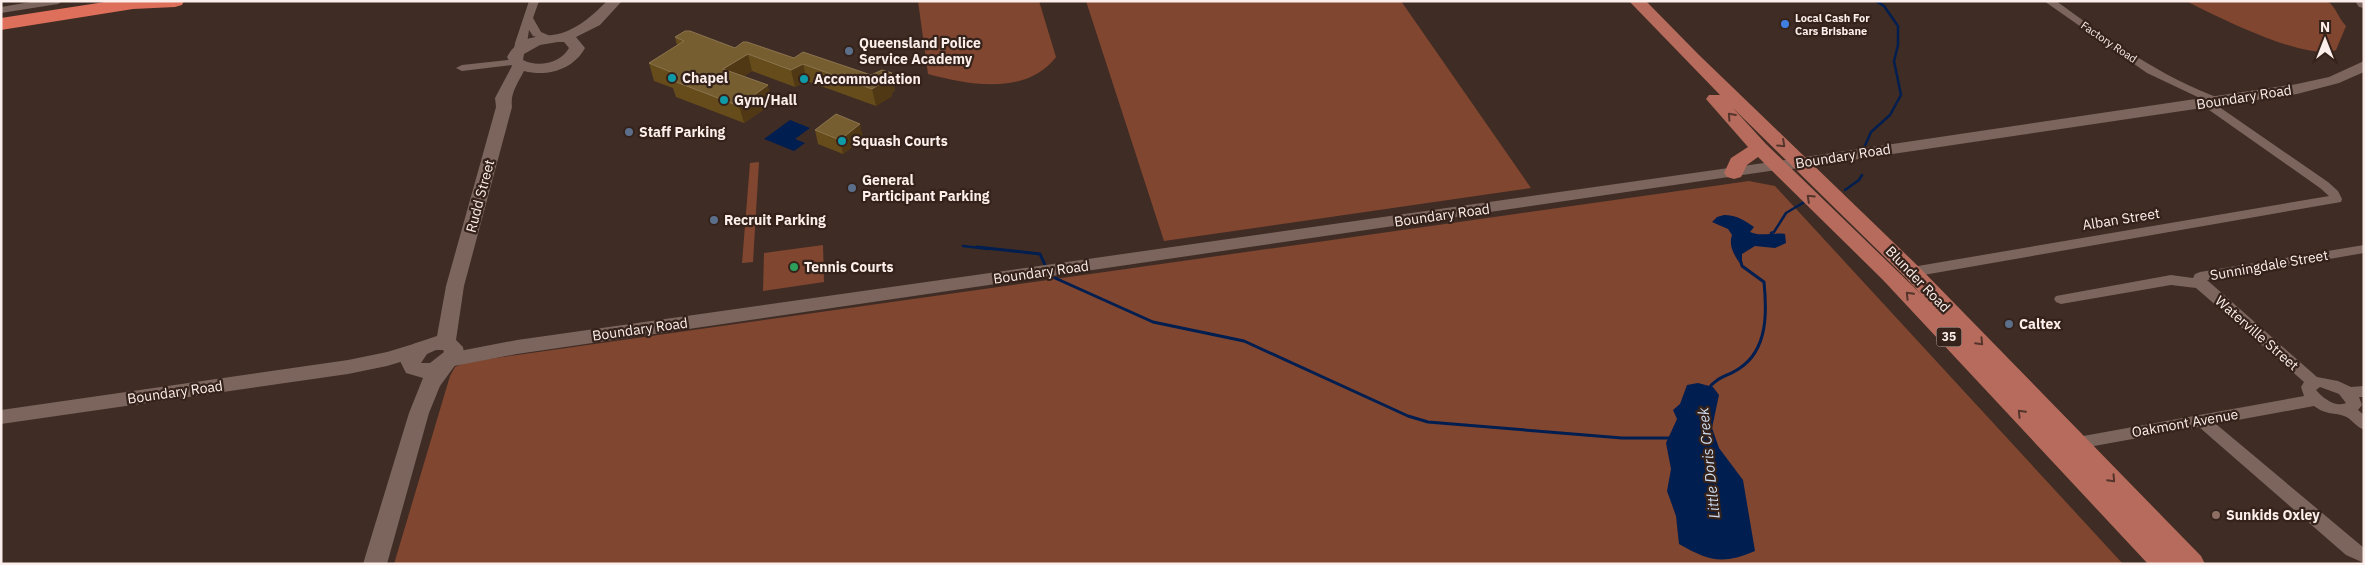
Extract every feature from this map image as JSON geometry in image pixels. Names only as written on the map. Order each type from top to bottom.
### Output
[{"type":"highway","points":[[1,19],[114,1]]},
{"type":"highway","points":[[1,24],[142,3],[175,1]]},
{"type":"main road","points":[[563,40],[595,22],[615,1]]},
{"type":"main road","points":[[546,68],[536,69],[518,58],[533,42],[563,40],[607,18],[620,1]]},
{"type":"main road","name":"Blunder Road","points":[[1623,1],[1759,148],[2066,446],[2192,564]]},
{"type":"main road","name":"Blunder Road","points":[[1638,1],[1692,58],[1912,272],[2066,446],[2165,564]]},
{"type":"main road","name":"Rudd Street","points":[[504,107],[528,80],[546,68],[571,57],[577,48],[563,40]]},
{"type":"main road","name":"Rudd Street","points":[[418,413],[415,369],[410,361],[441,318],[455,286],[504,107],[503,98],[518,58]]},
{"type":"main road","name":"Boundary Road","points":[[1778,166],[2316,85],[2348,75],[2364,66]]},
{"type":"main road","points":[[1734,172],[1738,162],[1759,148]]},
{"type":"main road","name":"Rudd Street","points":[[375,564],[418,413],[430,384],[447,353],[455,286]]},
{"type":"main road","points":[[415,369],[427,371],[447,353],[434,343],[421,348]]},
{"type":"street","points":[[1,10],[58,1]]},
{"type":"street","name":"Rudd Street","points":[[518,58],[522,32],[529,20],[534,1]]},
{"type":"street","name":"Factory Road","points":[[2049,1],[2170,82],[2200,96],[2205,103]]},
{"type":"street","points":[[529,20],[537,34],[563,40]]},
{"type":"street","points":[[462,68],[518,58]]},
{"type":"street","name":"Factory Road","points":[[2170,82],[2185,96],[2205,103],[2277,151],[2324,185],[2334,194],[2336,199]]},
{"type":"street","name":"Boundary Road","points":[[447,353],[516,347],[1778,166]]},
{"type":"street","name":"Alban Street","points":[[1912,272],[2336,199]]},
{"type":"street","name":"Sunningdale Street","points":[[2061,299],[2171,280],[2200,284],[2200,277],[2364,249]]},
{"type":"street","name":"Waterville Street","points":[[2200,284],[2314,382]]},
{"type":"street","name":"Boundary Road","points":[[1,417],[348,367],[387,359],[421,348]]},
{"type":"street","name":"Boundary Road","points":[[348,367],[415,369]]},
{"type":"street","points":[[2348,410],[2354,406],[2354,402],[2348,393],[2327,383],[2314,382],[2308,387],[2310,395],[2315,400],[2335,409],[2348,410],[2364,424]]},
{"type":"street","points":[[2348,393],[2364,391]]},
{"type":"street","name":"Oakmont Avenue","points":[[2066,446],[2315,400]]},
{"type":"street","points":[[2202,420],[2352,550],[2364,556]]},
{"type":"shaded area","points":[[918,1],[1039,1],[1056,57],[1044,69],[1029,78],[1013,82],[979,84],[928,74]]},
{"type":"shaded area","points":[[1086,1],[1401,1],[1531,188],[1164,241]]},
{"type":"shaded area","points":[[2186,1],[2327,1],[2333,6],[2346,26],[2336,50],[2322,52],[2304,50],[2261,36]]},
{"type":"shaded area","points":[[759,162],[753,262],[742,263],[750,163]]},
{"type":"shaded area","points":[[1749,181],[1775,186],[2123,564],[394,564],[450,376],[455,367],[467,362]]},
{"type":"shaded area","name":"Tennis Courts","points":[[823,245],[824,282],[763,291],[764,253]]},
{"type":"water","points":[[790,120],[810,128],[795,139],[805,143],[794,151],[764,139]]},
{"type":"water","points":[[1724,215],[1737,217],[1747,222],[1754,227],[1750,232],[1785,234],[1786,243],[1775,248],[1755,246],[1742,254],[1742,266],[1733,251],[1732,235],[1728,229],[1712,222],[1717,217]]},
{"type":"water","points":[[1698,383],[1713,387],[1719,395],[1712,428],[1719,448],[1743,480],[1755,551],[1733,558],[1716,559],[1708,557],[1679,544],[1676,516],[1667,491],[1671,469],[1666,443],[1677,419],[1673,410],[1680,404],[1687,385]]},
{"type":"building","points":[[685,31],[690,31],[735,48],[743,42],[747,42],[794,58],[803,52],[871,75],[882,70],[892,73],[888,79],[872,89],[803,64],[791,70],[748,54],[723,69],[768,85],[739,106],[671,80],[678,75],[649,63],[684,41],[675,37]]},
{"type":"building","points":[[836,114],[860,124],[840,140],[815,130]]},
{"type":"waterway","name":"Little Doris Creek","points":[[1864,148],[1871,132],[1890,115],[1901,95],[1894,61],[1898,45],[1898,26],[1884,6],[1876,1]]},
{"type":"waterway","name":"Little Doris Creek","points":[[1845,190],[1859,180],[1862,175]]},
{"type":"waterway","name":"Little Doris Creek","points":[[1771,233],[1774,232],[1786,213],[1806,201]]},
{"type":"waterway","points":[[963,246],[989,249]]},
{"type":"waterway","points":[[977,247],[1040,254],[1045,265]]},
{"type":"waterway","name":"Little Doris Creek","points":[[1708,389],[1715,382],[1736,371],[1749,360],[1756,351],[1764,329],[1764,282],[1742,266],[1741,262]]},
{"type":"waterway","points":[[1055,278],[1153,322],[1244,341],[1408,416],[1428,422],[1622,438],[1670,438]]},
{"type":"place","name":"Local Cash For Cars Brisbane","points":[[1785,24]]},
{"type":"place","name":"Queensland Police Service Academy","points":[[849,51]]},
{"type":"place","name":"Chapel","points":[[672,78]]},
{"type":"place","name":"Accommodation","points":[[804,79]]},
{"type":"place","name":"Gym/Hall","points":[[724,100]]},
{"type":"place","name":"Staff Parking","points":[[629,132]]},
{"type":"place","name":"Squash Courts","points":[[842,141]]},
{"type":"place","name":"General Participant Parking","points":[[852,188]]},
{"type":"place","name":"Recruit Parking","points":[[714,220]]},
{"type":"place","name":"Tennis Courts","points":[[794,267]]},
{"type":"place","name":"Caltex","points":[[2009,324]]},
{"type":"place","name":"Sunkids Oxley","points":[[2216,515]]}]
